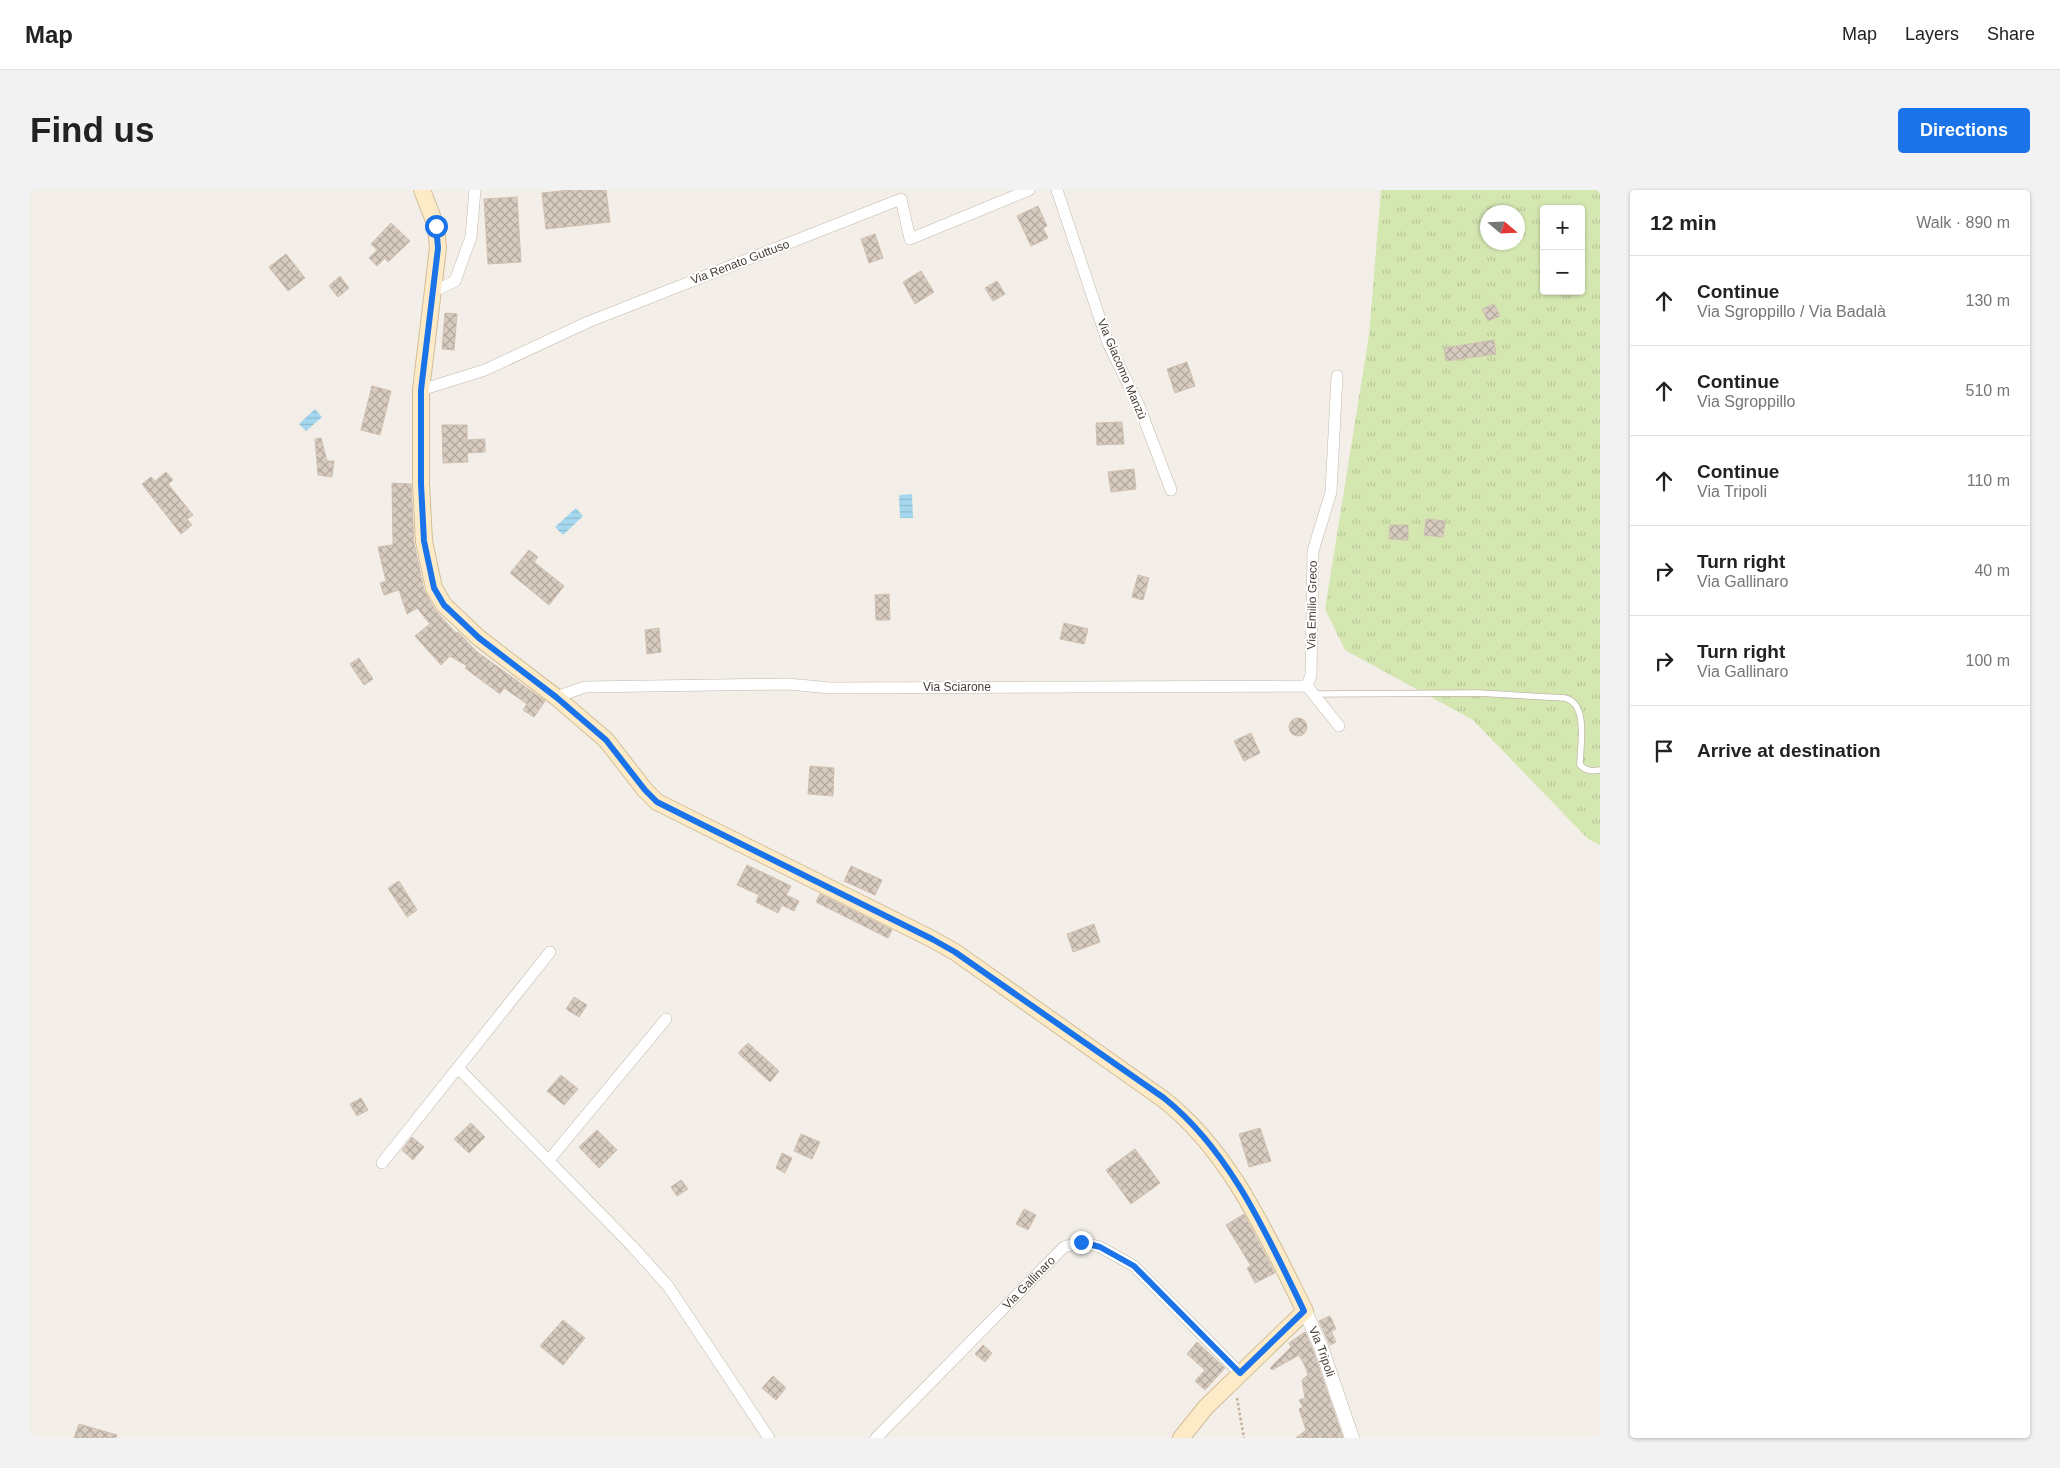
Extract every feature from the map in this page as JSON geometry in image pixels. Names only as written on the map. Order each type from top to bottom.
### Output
[{"type":"main road","name":"Via Tripoli","points":[[422,190],[436,226],[438,248],[421,390],[421,484],[424,541],[434,588],[444,605],[479,638],[556,697],[606,740],[645,790],[657,802],[955,952],[1164,1098],[1186,1116],[1227,1168],[1262,1225],[1304,1311]]},
{"type":"main road","points":[[1181,1438],[1206,1407],[1304,1311]]},
{"type":"street","points":[[433,292],[455,281],[471,237],[475,190]]},
{"type":"street","name":"Via Renato Guttuso","points":[[421,390],[485,370],[588,322],[901,195],[910,239],[1030,190]]},
{"type":"street","name":"Via Giacomo Manzù","points":[[1057,190],[1108,343],[1139,406],[1171,490]]},
{"type":"street","name":"Via Emilio Greco","points":[[1311,690],[1313,551],[1331,492],[1337,376]]},
{"type":"street","name":"Via Sciarone","points":[[556,697],[585,686],[788,684],[831,688],[1311,690]]},
{"type":"street","points":[[1311,690],[1339,726]]},
{"type":"street","points":[[382,1163],[550,952]]},
{"type":"street","points":[[549,1160],[666,1019]]},
{"type":"street","points":[[458,1068],[632,1246],[668,1286],[769,1438]]},
{"type":"street","name":"Via Gallinaro","points":[[876,1438],[1064,1247],[1081,1242],[1100,1247],[1134,1266],[1235,1378]]},
{"type":"street","name":"Via Tripoli","points":[[1304,1311],[1321,1346],[1352,1438]]},
{"type":"lane","points":[[1311,690],[1478,692],[1571,699],[1577,706],[1581,718],[1580,765],[1584,769],[1593,772],[1600,770]]},
{"type":"path","points":[[1235,1378],[1236,1395],[1244,1438]]},
{"type":"green space","points":[[1381,190],[1600,190],[1600,845],[1588,839],[1473,720],[1345,650],[1325,609],[1369,335]]},
{"type":"water","points":[[315,409],[322,417],[306,431],[299,424]]},
{"type":"water","points":[[912,494],[913,518],[900,518],[899,495]]},
{"type":"water","points":[[576,508],[583,516],[563,535],[555,527]]},
{"type":"building","points":[[571,190],[606,190],[610,222],[546,229],[542,193]]},
{"type":"building","points":[[517,197],[521,262],[488,264],[484,199]]},
{"type":"building","points":[[1038,206],[1047,226],[1043,228],[1048,238],[1031,246],[1017,216]]},
{"type":"building","points":[[391,223],[410,241],[388,262],[385,258],[377,266],[369,258],[377,250],[371,244]]},
{"type":"building","points":[[875,234],[883,258],[869,263],[861,239]]},
{"type":"building","points":[[286,254],[305,278],[288,291],[269,267]]},
{"type":"building","points":[[921,271],[934,292],[915,304],[903,282]]},
{"type":"building","points":[[340,276],[349,288],[338,297],[329,286]]},
{"type":"building","points":[[997,281],[1005,294],[993,301],[985,288]]},
{"type":"building","points":[[1494,304],[1500,316],[1488,321],[1482,309]]},
{"type":"building","points":[[445,313],[457,314],[454,350],[442,349]]},
{"type":"building","points":[[1494,340],[1496,354],[1446,361],[1444,348]]},
{"type":"building","points":[[1187,362],[1195,386],[1175,393],[1167,369]]},
{"type":"building","points":[[372,386],[391,391],[380,435],[361,430]]},
{"type":"building","points":[[1122,422],[1124,444],[1097,445],[1096,423]]},
{"type":"building","points":[[442,425],[467,425],[467,440],[485,439],[485,452],[467,453],[468,462],[443,463]]},
{"type":"building","points":[[321,438],[327,461],[334,461],[332,477],[318,475],[315,439]]},
{"type":"building","points":[[1134,469],[1136,489],[1111,492],[1108,472]]},
{"type":"building","points":[[166,472],[173,480],[168,484],[193,515],[187,519],[192,525],[181,534],[142,484],[151,477],[155,481]]},
{"type":"building","points":[[392,483],[411,484],[414,543],[424,590],[435,610],[476,651],[545,701],[534,717],[523,710],[527,704],[504,688],[500,694],[465,668],[467,666],[450,656],[441,665],[415,636],[430,624],[417,608],[407,614],[399,590],[384,595],[380,583],[386,581],[378,547],[393,545]]},
{"type":"building","points":[[1426,519],[1445,521],[1443,537],[1424,535]]},
{"type":"building","points":[[1390,525],[1408,525],[1408,540],[1389,539]]},
{"type":"building","points":[[529,550],[538,557],[534,562],[564,586],[549,605],[510,573]]},
{"type":"building","points":[[1138,575],[1149,578],[1143,600],[1132,597]]},
{"type":"building","points":[[889,594],[890,620],[876,620],[875,595]]},
{"type":"building","points":[[1064,623],[1088,629],[1084,644],[1060,639]]},
{"type":"building","points":[[659,628],[661,652],[647,654],[645,630]]},
{"type":"building","points":[[359,658],[373,679],[364,685],[350,664]]},
{"type":"building","points":[[1298,718],[1304,721],[1307,727],[1304,733],[1298,736],[1292,733],[1289,727],[1292,721]]},
{"type":"building","points":[[1251,733],[1260,753],[1244,761],[1234,741]]},
{"type":"building","points":[[810,766],[834,768],[833,796],[808,794]]},
{"type":"building","points":[[747,865],[791,886],[786,895],[799,901],[794,911],[782,905],[778,913],[756,902],[759,895],[737,885]]},
{"type":"building","points":[[851,866],[882,880],[875,895],[844,881]]},
{"type":"building","points":[[399,881],[417,910],[407,917],[388,888]]},
{"type":"building","points":[[820,894],[892,930],[888,938],[816,902]]},
{"type":"building","points":[[1094,924],[1100,942],[1073,952],[1067,934]]},
{"type":"building","points":[[574,997],[587,1005],[579,1017],[566,1009]]},
{"type":"building","points":[[748,1043],[779,1071],[770,1082],[738,1053]]},
{"type":"building","points":[[561,1075],[578,1089],[564,1105],[547,1091]]},
{"type":"building","points":[[361,1098],[368,1110],[357,1116],[350,1104]]},
{"type":"building","points":[[471,1123],[485,1137],[469,1153],[454,1139]]},
{"type":"building","points":[[1260,1128],[1271,1161],[1249,1167],[1239,1134]]},
{"type":"building","points":[[597,1130],[617,1150],[599,1168],[579,1147]]},
{"type":"building","points":[[801,1134],[820,1142],[812,1159],[794,1151]]},
{"type":"building","points":[[412,1137],[424,1147],[413,1160],[402,1150]]},
{"type":"building","points":[[1135,1149],[1160,1183],[1131,1204],[1106,1170]]},
{"type":"building","points":[[782,1153],[792,1158],[785,1173],[776,1168]]},
{"type":"building","points":[[681,1180],[688,1189],[677,1196],[671,1187]]},
{"type":"building","points":[[1024,1209],[1036,1215],[1028,1230],[1016,1224]]},
{"type":"building","points":[[1244,1214],[1275,1273],[1255,1283],[1247,1268],[1251,1266],[1226,1225]]},
{"type":"building","points":[[1330,1316],[1336,1329],[1331,1331],[1336,1342],[1330,1345],[1319,1321]]},
{"type":"building","points":[[563,1320],[585,1338],[563,1365],[540,1346]]},
{"type":"building","points":[[1305,1332],[1343,1438],[1296,1438],[1306,1430],[1299,1409],[1303,1407],[1299,1400],[1305,1398],[1302,1380],[1308,1375],[1305,1366],[1299,1355],[1272,1370],[1270,1368],[1291,1347],[1289,1343]]},
{"type":"building","points":[[1197,1342],[1225,1368],[1205,1390],[1195,1381],[1205,1370],[1187,1354]]},
{"type":"building","points":[[983,1345],[992,1353],[985,1362],[975,1354]]},
{"type":"building","points":[[773,1376],[786,1388],[776,1400],[762,1388]]},
{"type":"building","points":[[79,1424],[117,1435],[116,1438],[74,1438]]},
{"type":"route","points":[[436,226],[438,248],[421,390],[421,484],[424,541],[434,588],[444,605],[479,638],[556,697],[606,740],[645,790],[657,802],[911,927],[955,952],[1164,1098],[1186,1116],[1227,1168],[1262,1225],[1304,1311],[1240,1373],[1134,1266],[1100,1247],[1081,1242]]}]
